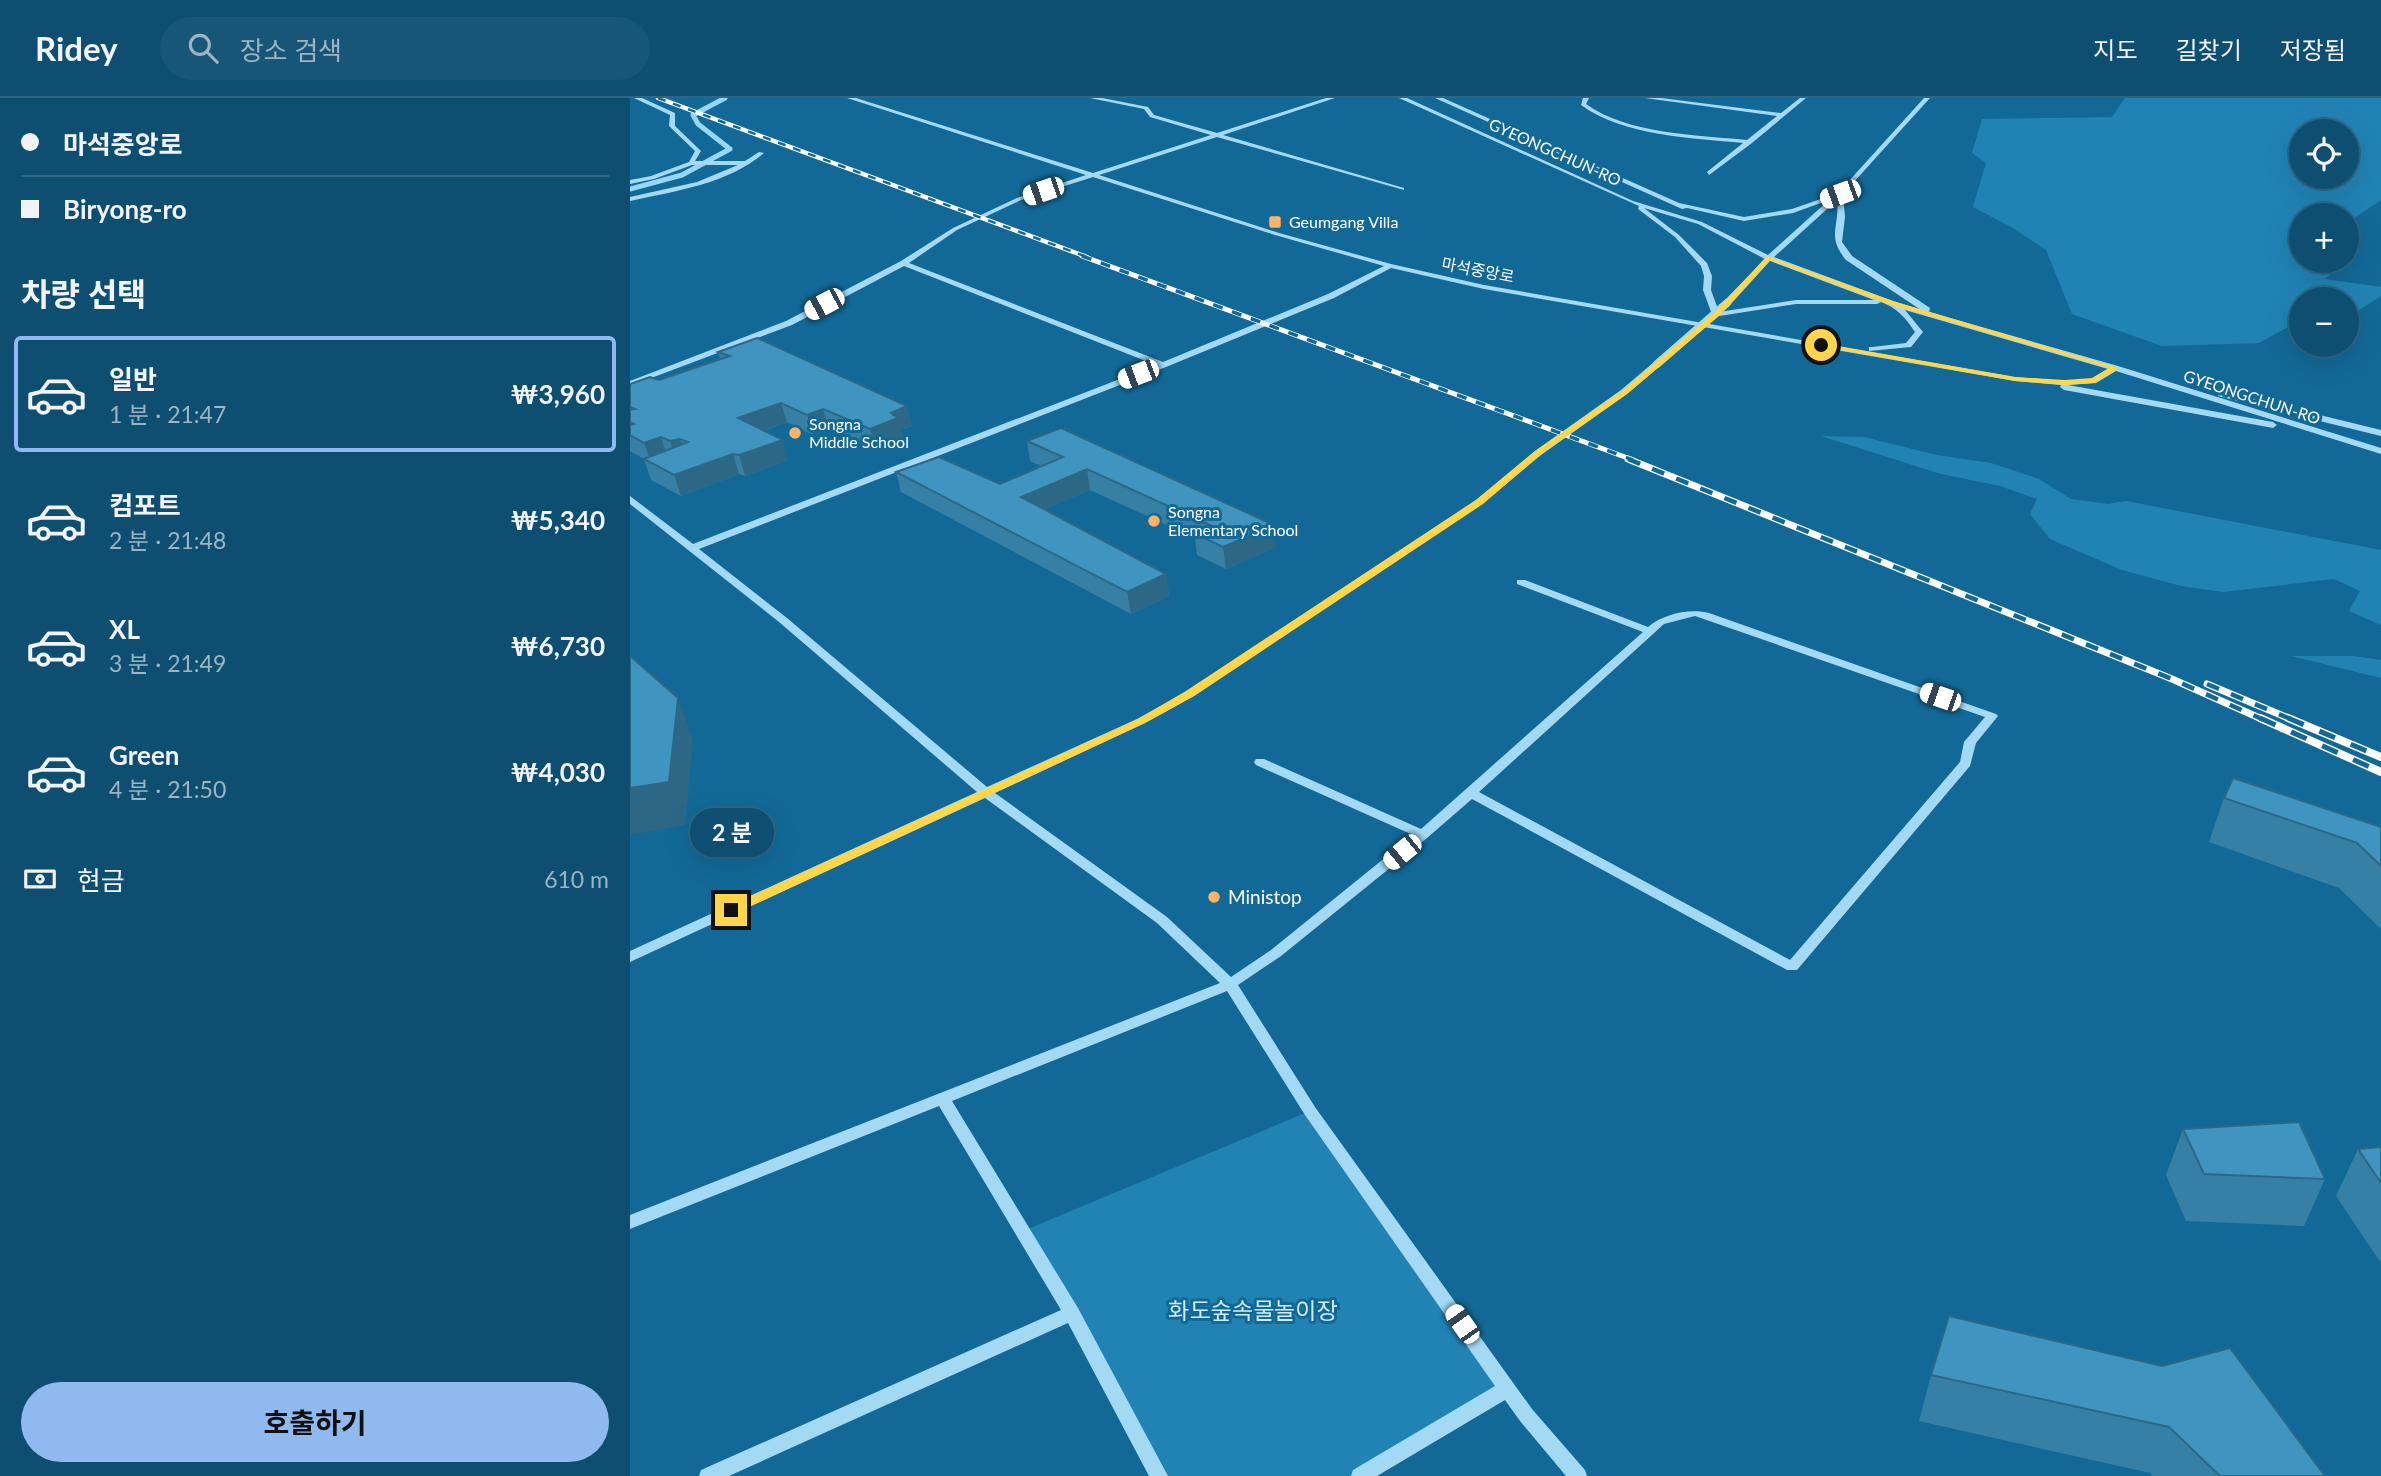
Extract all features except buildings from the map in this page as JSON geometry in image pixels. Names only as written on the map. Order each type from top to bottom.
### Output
[{"type":"street","points":[[637,98],[673,114],[672,125],[698,151],[691,163]]},
{"type":"street","name":"마석중앙로","points":[[850,98],[1390,266],[1484,287],[2015,379],[2065,383],[2094,380],[2115,368]]},
{"type":"street","points":[[1093,98],[1146,108],[1152,116],[1402,189]]},
{"type":"street","points":[[630,383],[789,323],[904,263],[955,229],[992,211],[1091,175],[1332,98]]},
{"type":"street","name":"GYEONGCHUN-RO","points":[[1402,98],[1631,202],[1700,223],[1769,258],[1890,303],[2115,368],[2381,451]]},
{"type":"street","name":"GYEONGCHUN-RO","points":[[1438,98],[1681,205],[1700,223]]},
{"type":"street","points":[[1587,98],[1583,104],[1589,110],[1612,120],[1750,142]]},
{"type":"street","points":[[1647,98],[1783,115]]},
{"type":"street","points":[[1709,173],[1803,98]]},
{"type":"street","points":[[630,957],[1141,721],[1190,694],[1479,502],[1538,453],[1624,392],[1716,315],[1769,258],[1840,194],[1927,98]]},
{"type":"street","points":[[630,199],[720,177],[761,153]]},
{"type":"street","points":[[630,182],[652,178],[691,163],[748,163]]},
{"type":"street","points":[[1681,205],[1744,219],[1793,211],[1840,194]]},
{"type":"street","points":[[1840,194],[1842,217],[1836,233],[1840,249],[1938,317]]},
{"type":"street","points":[[1631,202],[1677,236],[1693,252],[1708,276],[1707,290],[1716,315]]},
{"type":"street","points":[[904,263],[1163,365]]},
{"type":"street","points":[[692,548],[1163,365],[1331,296],[1390,266]]},
{"type":"street","points":[[1716,315],[1796,302],[1890,303],[1907,314],[1919,332],[1908,345],[1847,349]]},
{"type":"street","name":"GYEONGCHUN-RO","points":[[2115,368],[2381,433]]},
{"type":"street","points":[[2015,379],[2329,436]]},
{"type":"street","points":[[630,499],[829,659],[985,792],[1162,920],[1230,984],[1288,1080],[1526,1415],[1578,1476]]},
{"type":"street","points":[[1521,582],[1650,631]]},
{"type":"street","points":[[630,1222],[1230,984],[1276,953],[1423,835],[1660,622],[1695,613],[1704,615],[1992,716],[1970,742],[1966,763],[1792,967],[1471,793]]},
{"type":"street","points":[[1260,762],[1423,835]]},
{"type":"street","points":[[942,1098],[1072,1313],[1158,1476]]},
{"type":"street","points":[[708,1476],[1072,1313]]},
{"type":"street","points":[[1360,1476],[1508,1388]]},
{"type":"green space","points":[[2125,98],[2381,98],[2381,200],[2359,215],[2359,203],[2289,203],[2289,273],[2331,273],[2325,279],[2381,287],[2381,296],[2359,310],[2359,287],[2289,287],[2289,327],[2259,343],[2162,346],[2072,314],[2046,250],[1973,207],[1986,163],[1972,153],[1982,119],[2112,117]]},
{"type":"green space","points":[[1821,436],[1864,437],[1937,455],[1991,463],[2039,479],[2071,499],[2108,504],[2126,501],[2381,550],[2381,625],[2349,611],[2360,591],[2334,579],[2223,592],[2181,586],[2122,570],[2050,539],[2030,514],[2037,499],[2000,486],[1941,474]]},
{"type":"green space","points":[[2291,656],[2354,656],[2381,660],[2381,678]]},
{"type":"green space","name":"화도숲속물놀이장","points":[[1310,1111],[1508,1388],[1360,1476],[1157,1476],[1023,1231]]},
{"type":"waterway","points":[[630,189],[682,175],[730,149],[698,124],[693,115],[725,98]]},
{"type":"railway","points":[[658,98],[1087,257]]},
{"type":"railway","points":[[1082,256],[1633,460]]},
{"type":"railway","points":[[1628,459],[2172,679],[2264,720]]},
{"type":"railway","points":[[2207,684],[2293,720]]},
{"type":"railway","points":[[2260,718],[2381,772]]},
{"type":"railway","points":[[2288,718],[2381,757]]},
{"type":"place","name":"Geumgang Villa","points":[[1275,222]]},
{"type":"place","name":"Songna Middle School","points":[[795,433]]},
{"type":"place","name":"Songna Elementary School","points":[[1154,521]]},
{"type":"place","name":"Ministop","points":[[1214,897]]},
{"type":"route","points":[[731,910],[1141,721],[1190,694],[1309,612],[1479,502],[1538,453],[1624,392],[1716,315],[1769,258],[1890,303],[2115,368],[2094,380],[2065,383],[2015,379],[1821,345]]}]
